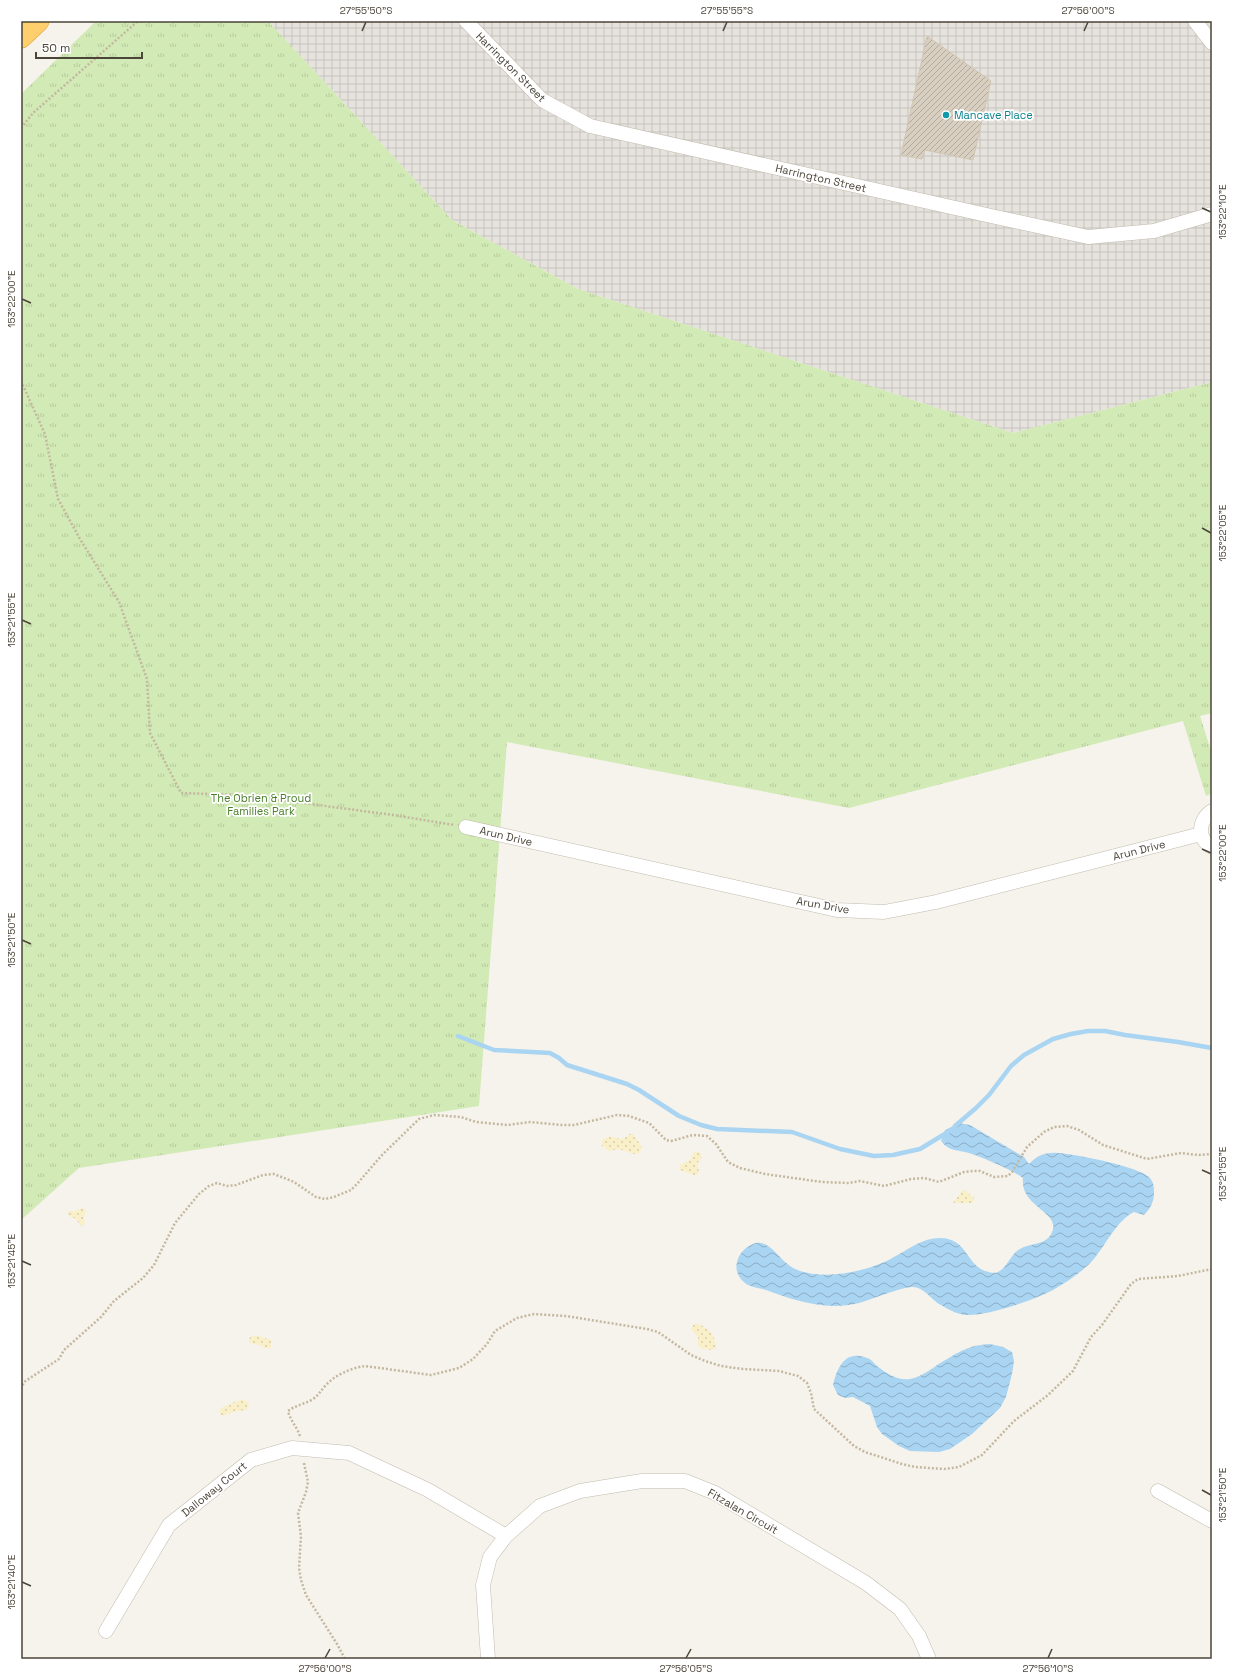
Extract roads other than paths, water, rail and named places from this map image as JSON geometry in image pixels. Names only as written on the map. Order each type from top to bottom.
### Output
[{"type":"highway","points":[[21,38],[39,21]]},
{"type":"street","name":"Harrington Street","points":[[466,21],[542,100],[590,126],[1088,237],[1154,231],[1212,214]]},
{"type":"street","points":[[1198,22],[1212,42]]},
{"type":"street","points":[[1212,811],[1203,820],[1201,827],[1201,834],[1204,840],[1212,847]]},
{"type":"street","name":"Arun Drive","points":[[466,828],[837,910],[884,912],[936,902],[1201,834]]},
{"type":"street","name":"Dalloway Court","points":[[106,1631],[169,1525],[250,1460],[292,1448],[349,1453],[428,1490],[506,1536]]},
{"type":"street","name":"Fitzalan Circuit","points":[[488,1659],[483,1585],[490,1557],[506,1536],[540,1506],[580,1491],[642,1481],[685,1481],[715,1493],[866,1583],[900,1609],[919,1636],[929,1659]]},
{"type":"street","points":[[1158,1491],[1212,1522]]},
{"type":"water","points":[[959,1123],[970,1125],[1024,1157],[1029,1164],[1042,1155],[1058,1153],[1107,1162],[1144,1174],[1150,1178],[1154,1186],[1154,1196],[1151,1205],[1144,1215],[1134,1212],[1122,1221],[1093,1260],[1064,1284],[1011,1307],[975,1315],[956,1313],[947,1309],[937,1303],[924,1291],[916,1287],[898,1290],[859,1303],[835,1306],[811,1304],[749,1286],[738,1275],[736,1265],[739,1256],[746,1248],[753,1244],[759,1243],[770,1247],[790,1266],[802,1272],[824,1275],[856,1271],[877,1265],[910,1247],[933,1238],[949,1239],[956,1242],[979,1268],[995,1273],[1001,1270],[1020,1249],[1044,1241],[1051,1234],[1053,1223],[1050,1217],[1032,1202],[1027,1195],[1023,1178],[989,1161],[969,1153],[957,1151],[947,1147],[941,1141],[945,1130]]},
{"type":"water","points":[[990,1344],[1003,1347],[1012,1352],[1014,1361],[1006,1397],[1000,1408],[972,1434],[950,1449],[939,1452],[910,1451],[899,1446],[882,1434],[877,1427],[870,1406],[853,1397],[845,1398],[838,1395],[833,1385],[837,1372],[843,1362],[853,1356],[859,1356],[872,1361],[884,1371],[896,1378],[910,1379],[923,1374],[964,1350]]},
{"type":"waterway","points":[[955,1126],[989,1095],[1011,1066],[1024,1055],[1053,1039],[1088,1031],[1105,1031],[1212,1048]]},
{"type":"waterway","points":[[458,1036],[494,1050],[550,1053],[567,1065],[627,1084],[679,1116],[701,1125],[717,1129],[792,1132],[840,1149],[874,1156],[893,1155],[920,1149],[948,1132]]},
{"type":"place","name":"Mancave Place","points":[[946,115]]},
{"type":"park label","name":"The Obrien & Proud Families Park","points":[[261,804]]}]
